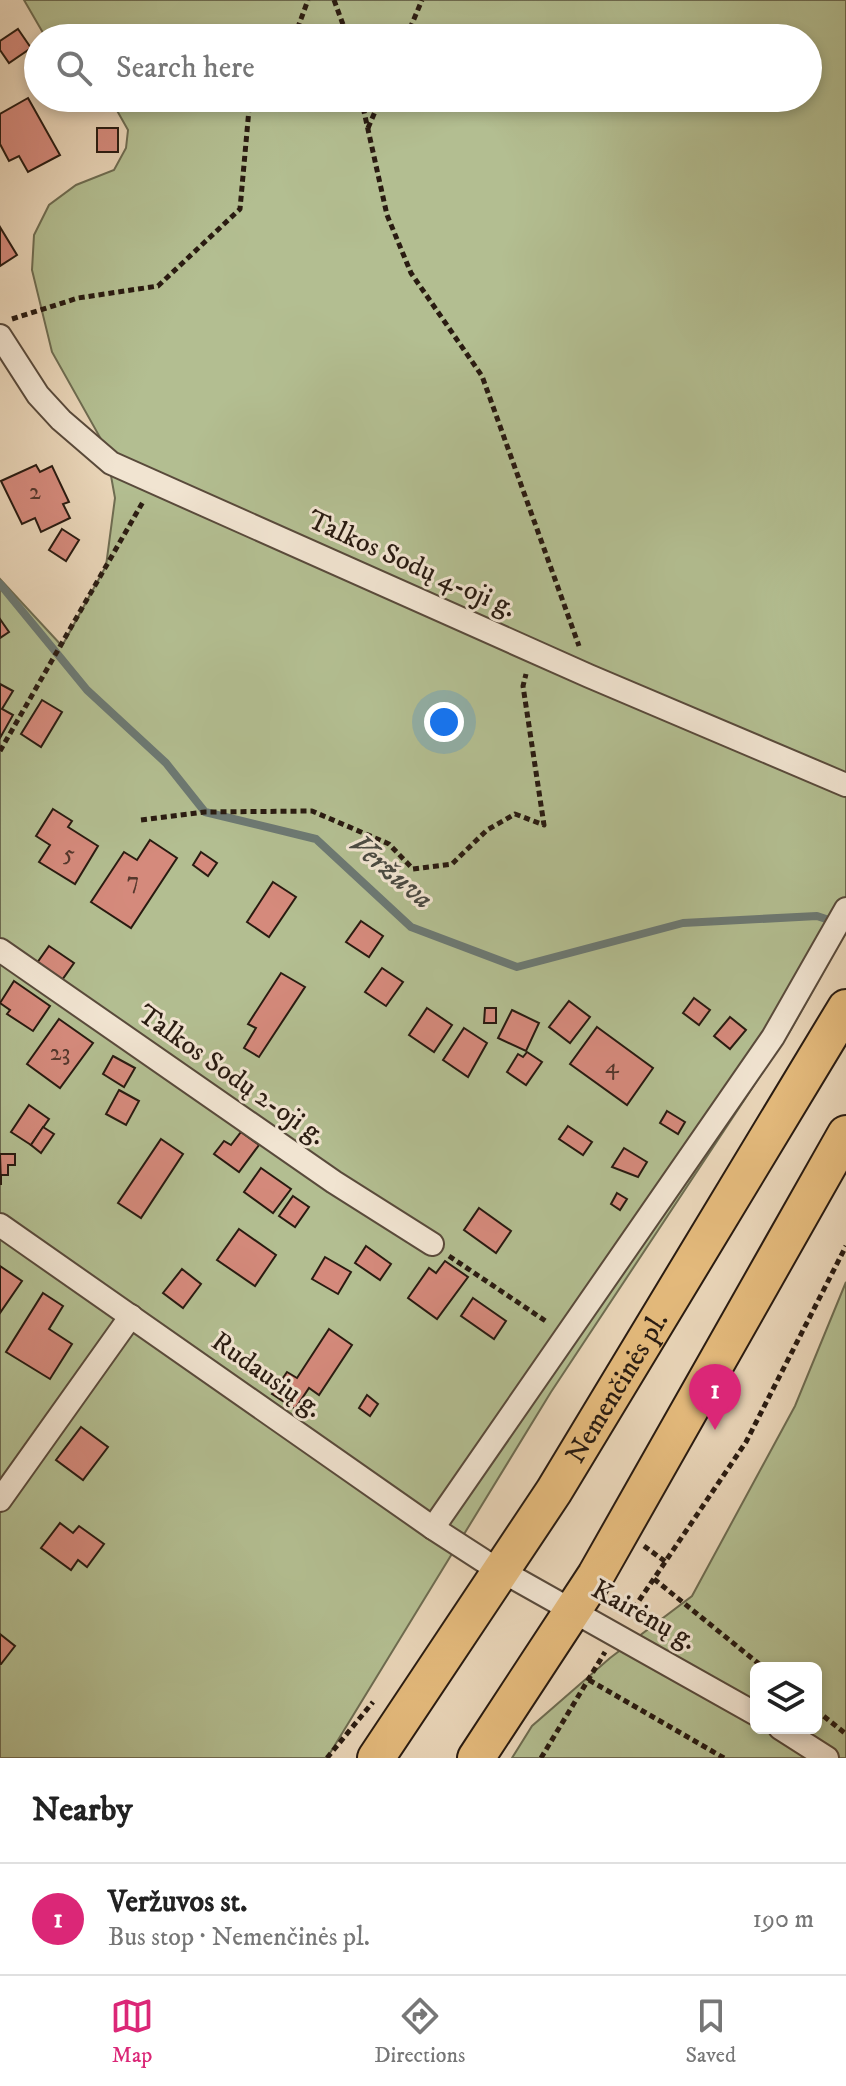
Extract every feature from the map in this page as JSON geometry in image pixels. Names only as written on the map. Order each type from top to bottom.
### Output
[{"type":"main road","name":"Nemenčinės pl.","points":[[376,1758],[601,1415],[846,1008]]},
{"type":"main road","points":[[476,1758],[574,1610],[676,1437],[846,1134]]},
{"type":"street","name":"Talkos Sodų 4-oji g.","points":[[0,336],[38,395],[61,420],[111,463],[589,676],[846,785]]},
{"type":"street","points":[[433,1528],[773,1037],[846,909]]},
{"type":"street","name":"Talkos Sodų 2-oji g.","points":[[0,950],[334,1182],[432,1244]]},
{"type":"street","name":"Rudausių g.","points":[[0,1225],[433,1528],[502,1570]]},
{"type":"street","points":[[0,1500],[131,1316]]},
{"type":"street","name":"Kairėnų g.","points":[[502,1570],[617,1632],[750,1710]]},
{"type":"street","points":[[789,1734],[827,1758]]},
{"type":"path","points":[[299,24],[308,0]]},
{"type":"path","points":[[334,0],[343,24]]},
{"type":"path","points":[[412,24],[422,0]]},
{"type":"path","points":[[0,323],[78,298],[158,286],[240,209],[249,112]]},
{"type":"path","points":[[364,112],[387,215],[411,273],[482,376],[589,676]]},
{"type":"path","points":[[368,128],[375,112]]},
{"type":"path","points":[[0,751],[155,482]]},
{"type":"path","points":[[141,820],[205,812],[312,811],[389,844],[413,869],[452,864],[487,830],[515,814],[544,825],[523,686],[531,650]]},
{"type":"path","points":[[432,1244],[567,1336]]},
{"type":"path","points":[[617,1632],[746,1442],[846,1246]]},
{"type":"path","points":[[654,1579],[757,1662]]},
{"type":"path","points":[[541,1758],[589,1680],[724,1758]]},
{"type":"path","points":[[327,1758],[375,1699]]},
{"type":"path","points":[[822,1715],[846,1734]]},
{"type":"green space","points":[[24,0],[846,0],[846,932],[790,1031],[551,1392],[327,1758],[0,1758],[0,579],[62,646],[106,566],[115,498],[106,448],[52,352],[32,270],[34,235],[49,205],[76,185],[114,170],[126,148],[128,130],[118,112],[822,112],[822,24],[38,24]]},
{"type":"green space","points":[[846,1282],[846,1758],[512,1758],[532,1726],[610,1658],[692,1596],[795,1406]]},
{"type":"building","points":[[18,29],[24,38],[24,53],[9,63],[0,50],[0,41]]},
{"type":"building","points":[[24,100],[24,112],[36,112],[60,155],[28,172],[19,156],[9,161],[0,144],[0,114]]},
{"type":"building","points":[[97,128],[118,128],[118,152],[97,152]]},
{"type":"building","points":[[0,227],[17,255],[0,266]]},
{"type":"building","points":[[36,465],[40,472],[52,466],[69,502],[63,504],[70,518],[41,532],[35,518],[22,524],[1,481]]},
{"type":"building","points":[[62,529],[79,540],[66,561],[49,550]]},
{"type":"building","points":[[0,619],[9,632],[0,638]]},
{"type":"building","points":[[0,684],[13,691],[2,709],[13,715],[0,738]]},
{"type":"building","points":[[42,700],[62,712],[41,747],[21,734]]},
{"type":"building","points":[[53,809],[72,821],[68,827],[98,846],[75,884],[39,862],[50,845],[36,836]]},
{"type":"building","points":[[150,840],[177,858],[131,928],[91,902],[124,852],[137,860]]},
{"type":"building","points":[[201,852],[217,863],[208,876],[193,865]]},
{"type":"building","points":[[273,882],[296,897],[269,937],[247,922]]},
{"type":"building","points":[[361,921],[383,936],[369,957],[346,942]]},
{"type":"building","points":[[49,946],[74,963],[62,980],[37,963]]},
{"type":"building","points":[[382,968],[403,982],[386,1006],[365,992]]},
{"type":"building","points":[[281,973],[305,987],[259,1057],[244,1048],[256,1028],[248,1024]]},
{"type":"building","points":[[14,981],[50,1006],[33,1031],[7,1014],[10,1010],[0,1003]]},
{"type":"building","points":[[694,998],[710,1010],[699,1025],[683,1013]]},
{"type":"building","points":[[569,1001],[590,1017],[570,1043],[549,1027]]},
{"type":"building","points":[[427,1008],[452,1025],[434,1052],[409,1035]]},
{"type":"building","points":[[485,1008],[496,1008],[496,1023],[484,1023]]},
{"type":"building","points":[[512,1010],[539,1023],[526,1051],[498,1038]]},
{"type":"building","points":[[730,1017],[746,1030],[730,1049],[714,1036]]},
{"type":"building","points":[[59,1019],[93,1043],[60,1088],[27,1064]]},
{"type":"building","points":[[597,1027],[653,1068],[627,1105],[570,1064]]},
{"type":"building","points":[[464,1028],[487,1043],[468,1077],[443,1060]]},
{"type":"building","points":[[527,1052],[542,1062],[526,1085],[507,1072],[518,1054],[523,1057]]},
{"type":"building","points":[[113,1056],[135,1068],[124,1087],[103,1074]]},
{"type":"building","points":[[119,1090],[139,1101],[126,1125],[106,1114]]},
{"type":"building","points":[[29,1105],[49,1119],[31,1145],[11,1132]]},
{"type":"building","points":[[667,1111],[685,1122],[678,1134],[660,1123]]},
{"type":"building","points":[[568,1126],[592,1142],[583,1155],[559,1139]]},
{"type":"building","points":[[43,1127],[54,1134],[41,1153],[31,1145]]},
{"type":"building","points":[[241,1132],[259,1145],[239,1172],[214,1154],[224,1141],[231,1145]]},
{"type":"building","points":[[161,1139],[183,1154],[141,1218],[118,1203]]},
{"type":"building","points":[[624,1148],[647,1162],[638,1177],[612,1167]]},
{"type":"building","points":[[0,1154],[15,1154],[15,1165],[8,1165],[8,1175],[1,1175],[1,1185]]},
{"type":"building","points":[[261,1168],[291,1189],[273,1213],[244,1192]]},
{"type":"building","points":[[617,1193],[627,1199],[620,1210],[611,1204]]},
{"type":"building","points":[[293,1196],[309,1207],[295,1227],[279,1216]]},
{"type":"building","points":[[479,1208],[511,1231],[496,1253],[464,1230]]},
{"type":"building","points":[[239,1229],[276,1255],[255,1286],[217,1260]]},
{"type":"building","points":[[366,1246],[391,1264],[380,1280],[355,1263]]},
{"type":"building","points":[[325,1257],[351,1272],[338,1294],[312,1279]]},
{"type":"building","points":[[445,1261],[468,1277],[437,1319],[408,1298],[429,1268],[436,1273]]},
{"type":"building","points":[[0,1266],[22,1281],[0,1313]]},
{"type":"building","points":[[182,1269],[201,1284],[183,1308],[163,1293]]},
{"type":"building","points":[[43,1293],[63,1306],[49,1329],[72,1344],[50,1379],[6,1352]]},
{"type":"building","points":[[473,1298],[506,1321],[494,1339],[461,1316]]},
{"type":"building","points":[[329,1329],[352,1345],[319,1395],[309,1388],[295,1409],[272,1394],[287,1372],[297,1378]]},
{"type":"building","points":[[367,1395],[378,1404],[370,1416],[359,1408]]},
{"type":"building","points":[[81,1427],[108,1447],[83,1480],[56,1460]]},
{"type":"building","points":[[60,1523],[73,1533],[79,1526],[104,1544],[87,1567],[78,1560],[71,1570],[41,1548]]},
{"type":"building","points":[[0,1634],[15,1646],[1,1664],[0,1664]]},
{"type":"waterway","name":"Veržuva","points":[[0,584],[87,690],[166,763],[205,812],[316,839],[411,927],[517,967],[683,923],[817,916],[838,923]]},
{"type":"place","name":"Veržuvos st.","points":[[715,1430]]}]
